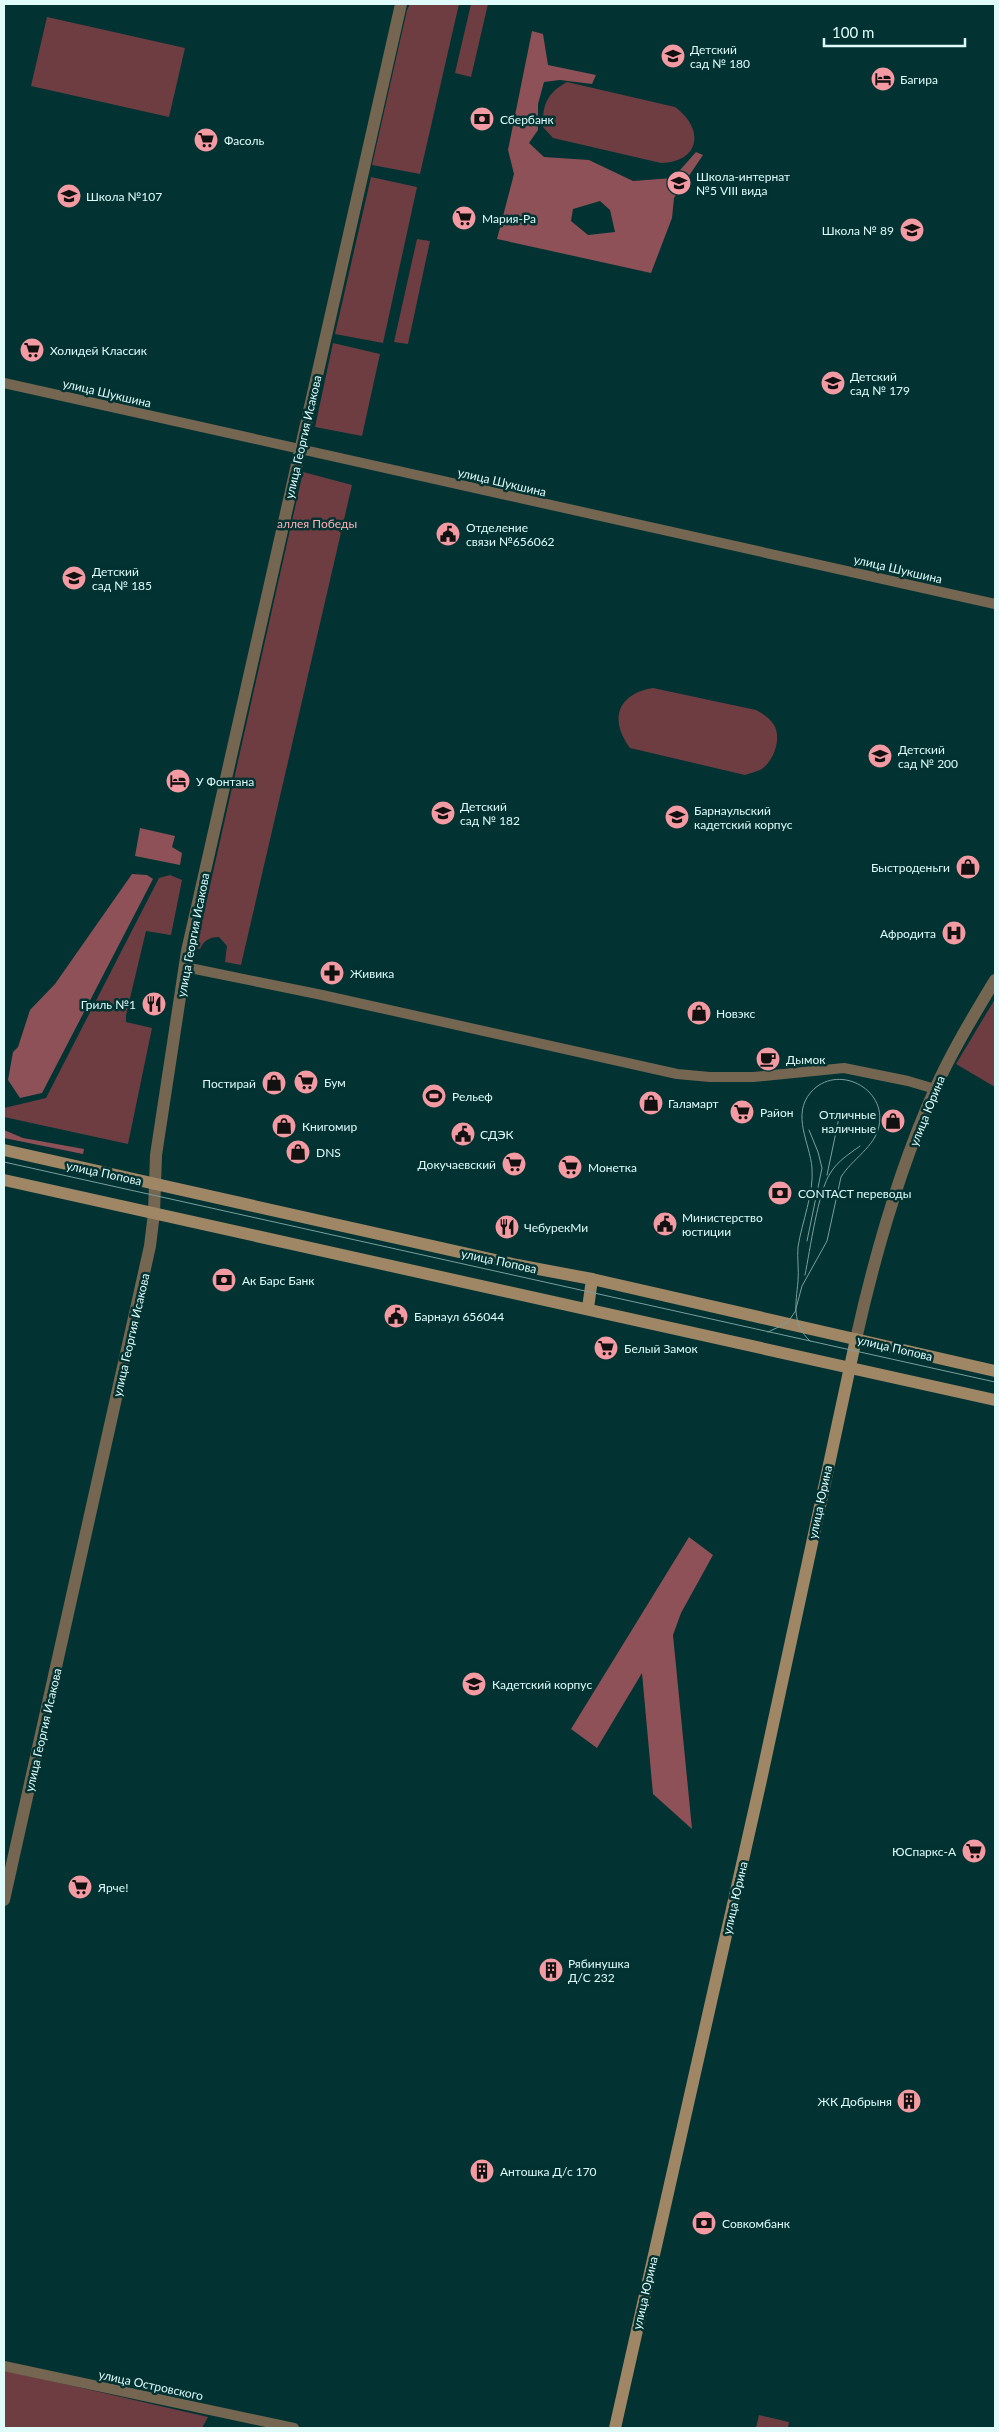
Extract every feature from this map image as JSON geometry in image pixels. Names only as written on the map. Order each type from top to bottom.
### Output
[{"type":"main road","name":"улица Попова","points":[[4,1150],[509,1263],[592,1279],[995,1371]]},
{"type":"main road","points":[[4,1180],[421,1274],[588,1308],[995,1400]]},
{"type":"main road","points":[[588,1308],[592,1279]]},
{"type":"main road","name":"улица Юрина","points":[[615,2428],[761,1780],[856,1339]]},
{"type":"street","name":"улица Георгия Исакова","points":[[4,1900],[142,1286],[154,1213],[156,1155],[185,967],[219,804],[401,4]]},
{"type":"street","name":"улица Шукшина","points":[[4,383],[995,604]]},
{"type":"street","points":[[185,967],[322,995],[677,1074],[710,1077],[753,1077],[844,1068],[908,1081],[935,1090]]},
{"type":"street","name":"улица Юрина","points":[[856,1339],[883,1234],[900,1182],[935,1090],[961,1037],[995,980]]},
{"type":"street","name":"улица Островского","points":[[4,2366],[294,2428]]},
{"type":"green space","points":[[410,4],[459,4],[420,174],[372,165],[407,10]]},
{"type":"green space","points":[[471,4],[488,4],[471,77],[455,73]]},
{"type":"green space","points":[[47,17],[185,48],[169,117],[31,86]]},
{"type":"green space","points":[[567,82],[675,107],[691,125],[694,143],[690,151],[684,157],[661,163],[553,138],[543,127],[545,106],[550,95]]},
{"type":"green space","points":[[371,177],[417,187],[383,343],[335,334]]},
{"type":"green space","points":[[417,239],[430,241],[408,344],[394,342]]},
{"type":"green space","points":[[333,343],[380,354],[362,436],[315,427]]},
{"type":"green space","name":"аллея Победы","points":[[303,472],[352,485],[241,965],[225,962],[227,946],[219,937],[203,943],[200,949],[196,948]]},
{"type":"green space","points":[[653,688],[756,710],[770,720],[776,730],[777,743],[773,756],[760,770],[745,775],[630,748],[623,738],[620,728],[620,710],[624,702],[631,696]]},
{"type":"green space","points":[[170,875],[182,880],[171,935],[146,931],[126,1015],[126,1022],[152,1028],[128,1144],[4,1117],[4,1108],[46,1098],[159,878]]},
{"type":"green space","points":[[995,999],[995,1087],[956,1064]]},
{"type":"green space","points":[[4,2370],[208,2417],[202,2428],[4,2428]]},
{"type":"green space","points":[[759,2415],[789,2422],[788,2428],[756,2428]]},
{"type":"shaded area","points":[[532,31],[543,34],[548,65],[596,75],[592,84],[560,80],[544,82],[538,104],[538,130],[529,143],[544,157],[589,160],[633,181],[673,178],[696,152],[703,155],[674,198],[672,218],[651,273],[497,239],[514,174],[508,150]],"holes":[[[600,201],[610,210],[615,232],[588,235],[571,221],[573,209]]]},
{"type":"shaded area","points":[[140,828],[175,836],[172,847],[182,853],[180,865],[135,856]]},
{"type":"shaded area","points":[[132,874],[147,875],[153,879],[42,1093],[20,1098],[8,1080],[13,1052],[18,1047],[30,1010],[55,984]]},
{"type":"shaded area","points":[[4,1130],[23,1138],[84,1149],[83,1154],[4,1138]]},
{"type":"shaded area","points":[[689,1537],[713,1555],[681,1613],[673,1635],[692,1829],[653,1794],[642,1673],[597,1748],[571,1729]]},
{"type":"tram line","points":[[768,1332],[787,1323],[795,1312],[802,1286],[827,1241],[841,1177],[868,1147],[877,1133],[879,1112],[875,1101],[868,1091],[858,1084],[846,1080],[834,1080],[822,1084],[811,1092],[802,1110],[803,1129],[811,1158],[812,1178],[810,1198],[798,1247],[798,1277],[796,1298],[796,1305],[796,1313],[800,1327],[810,1341]]},
{"type":"tram line","points":[[827,1175],[840,1113]]},
{"type":"tram line","points":[[807,1241],[822,1168],[809,1130]]},
{"type":"tram line","points":[[805,1275],[818,1206],[826,1181],[837,1164],[860,1146]]},
{"type":"tram line","points":[[4,1162],[995,1382]]},
{"type":"place","name":"Детский сад № 180","points":[[673,56]]},
{"type":"place","name":"Багира","points":[[883,79]]},
{"type":"place","name":"Сбербанк","points":[[482,119]]},
{"type":"place","name":"Фасоль","points":[[206,140]]},
{"type":"place","name":"Школа-интернат №5 VIII вида","points":[[679,183]]},
{"type":"place","name":"Школа №107","points":[[69,196]]},
{"type":"place","name":"Мария-Ра","points":[[464,218]]},
{"type":"place","name":"Школа № 89","points":[[912,230]]},
{"type":"place","name":"Холидей Классик","points":[[32,350]]},
{"type":"place","name":"Детский сад № 179","points":[[833,383]]},
{"type":"place","name":"Отделение связи №656062","points":[[448,534]]},
{"type":"place","name":"Детский сад № 185","points":[[74,578]]},
{"type":"place","name":"Детский сад № 200","points":[[880,756]]},
{"type":"place","name":"У Фонтана","points":[[178,781]]},
{"type":"place","name":"Детский сад № 182","points":[[443,813]]},
{"type":"place","name":"Барнаульский кадетский корпус","points":[[677,817]]},
{"type":"place","name":"Быстроденьги","points":[[968,867]]},
{"type":"place","name":"Афродита","points":[[954,933]]},
{"type":"place","name":"Живика","points":[[332,973]]},
{"type":"place","name":"Гриль №1","points":[[154,1004]]},
{"type":"place","name":"Новэкс","points":[[699,1013]]},
{"type":"place","name":"Дымок","points":[[768,1059]]},
{"type":"place","name":"Бум","points":[[306,1082]]},
{"type":"place","name":"Постирай","points":[[274,1083]]},
{"type":"place","name":"Рельеф","points":[[434,1096]]},
{"type":"place","name":"Галамарт","points":[[651,1103]]},
{"type":"place","name":"Район","points":[[742,1112]]},
{"type":"place","name":"Отличные наличные","points":[[893,1121]]},
{"type":"place","name":"Книгомир","points":[[284,1126]]},
{"type":"place","name":"СДЭК","points":[[463,1134]]},
{"type":"place","name":"DNS","points":[[298,1152]]},
{"type":"place","name":"Докучаевский","points":[[514,1164]]},
{"type":"place","name":"Монетка","points":[[570,1167]]},
{"type":"place","name":"CONTACT переводы","points":[[780,1193]]},
{"type":"place","name":"Министерство юстиции","points":[[665,1224]]},
{"type":"place","name":"ЧебурекМи","points":[[507,1227]]},
{"type":"place","name":"Ак Барс Банк","points":[[224,1280]]},
{"type":"place","name":"Барнаул 656044","points":[[396,1316]]},
{"type":"place","name":"Белый Замок","points":[[606,1348]]},
{"type":"place","name":"Кадетский корпус","points":[[474,1684]]},
{"type":"place","name":"ЮСпаркс-А","points":[[974,1851]]},
{"type":"place","name":"Ярче!","points":[[80,1887]]},
{"type":"place","name":"Рябинушка Д/С 232","points":[[551,1970]]},
{"type":"place","name":"ЖК Добрыня","points":[[909,2101]]},
{"type":"place","name":"Антошка Д/с 170","points":[[482,2171]]},
{"type":"place","name":"Совкомбанк","points":[[704,2223]]}]
